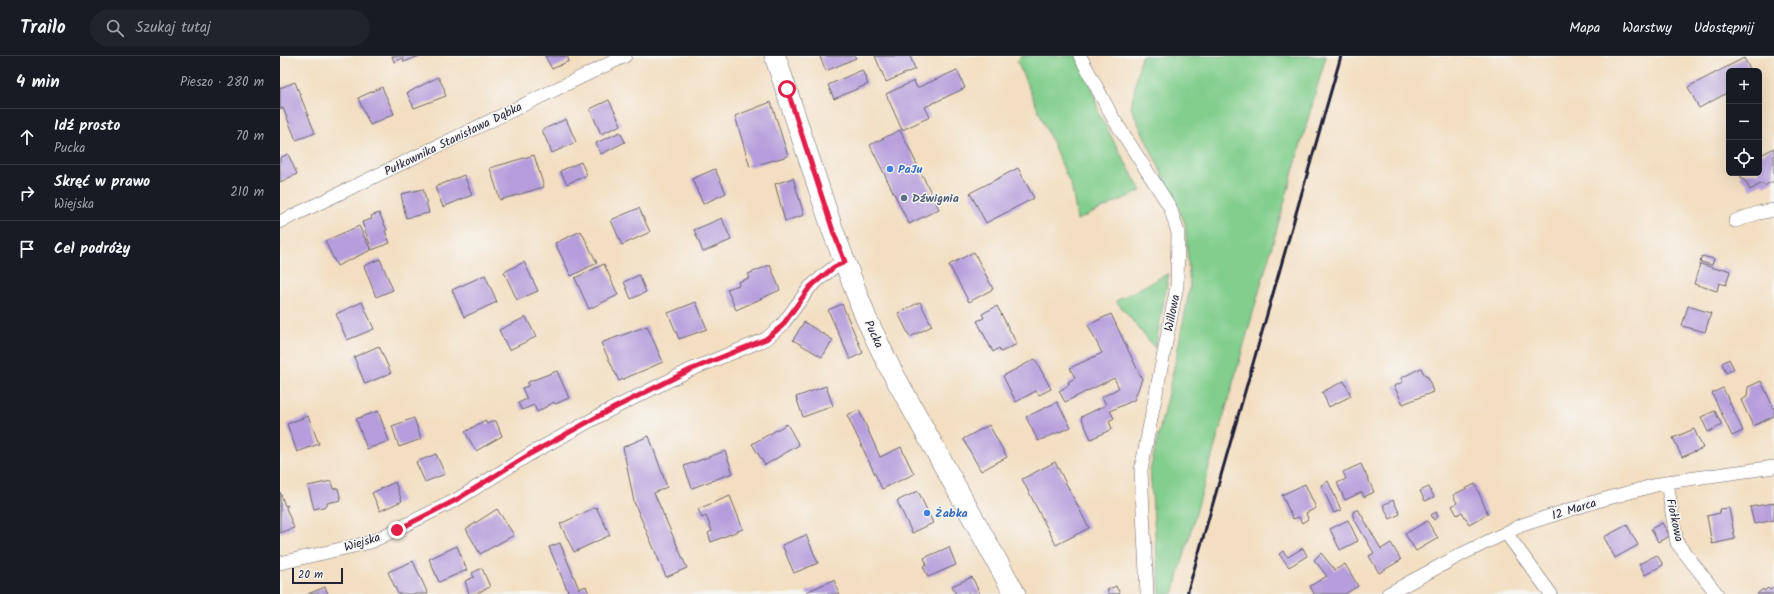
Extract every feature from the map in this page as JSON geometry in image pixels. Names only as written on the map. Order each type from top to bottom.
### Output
[{"type":"main road","name":"Pucka","points":[[775,56],[845,262],[866,318],[890,368],[1015,594]]},
{"type":"street","name":"Willowa","points":[[1080,56],[1113,118],[1170,207],[1178,233],[1177,286],[1141,470],[1147,594]]},
{"type":"street","name":"Pułkownika Stanisława Dąbka","points":[[280,222],[620,57]]},
{"type":"street","points":[[1735,221],[1758,213],[1774,210]]},
{"type":"street","name":"Wiejska","points":[[280,563],[371,542],[456,500],[530,454],[606,412],[690,370],[766,339],[782,326],[810,287],[834,267],[845,262]]},
{"type":"street","name":"12 Marca","points":[[1388,594],[1522,525],[1594,502],[1667,482],[1774,467]]},
{"type":"street","name":"Fiołkowa","points":[[1667,482],[1677,543],[1717,594]]},
{"type":"street","points":[[1506,532],[1551,594]]},
{"type":"green space","points":[[1022,56],[1084,56],[1099,114],[1141,191],[1077,220],[1072,188],[1017,61]]},
{"type":"green space","points":[[1141,56],[1326,56],[1173,594],[1160,594],[1150,471],[1175,363],[1190,287],[1185,223],[1131,108]]},
{"type":"green space","points":[[1169,273],[1155,348],[1116,301]]},
{"type":"building","points":[[392,56],[419,56],[404,62],[403,58],[394,62]]},
{"type":"building","points":[[545,56],[567,56],[569,61],[552,69]]},
{"type":"building","points":[[855,56],[856,58],[826,71],[820,57]]},
{"type":"building","points":[[875,56],[910,56],[915,69],[886,82]]},
{"type":"building","points":[[1744,58],[1749,68],[1726,68],[1726,94],[1699,108],[1688,87]]},
{"type":"building","points":[[862,70],[868,84],[834,99],[828,85]]},
{"type":"building","points":[[957,70],[965,88],[925,107],[930,117],[902,130],[886,94],[914,81],[917,88]]},
{"type":"building","points":[[438,77],[445,90],[446,96],[414,108],[407,93]]},
{"type":"building","points":[[295,82],[315,133],[296,140],[283,108],[280,109],[280,88]]},
{"type":"building","points":[[382,87],[394,114],[370,125],[358,98]]},
{"type":"building","points":[[609,100],[621,125],[601,134],[590,109]]},
{"type":"building","points":[[771,102],[788,156],[750,167],[735,116]]},
{"type":"building","points":[[566,119],[576,142],[552,153],[542,130]]},
{"type":"building","points":[[900,130],[939,209],[909,224],[870,145]]},
{"type":"building","points":[[620,132],[625,142],[601,154],[596,143]]},
{"type":"building","points":[[1774,148],[1774,181],[1764,186],[1762,183],[1750,190],[1741,176],[1762,176],[1762,154]]},
{"type":"building","points":[[288,154],[297,174],[280,182],[280,158]]},
{"type":"building","points":[[534,155],[544,187],[500,200],[490,168]]},
{"type":"building","points":[[581,162],[587,175],[567,184],[560,171]]},
{"type":"building","points":[[1018,168],[1034,198],[986,223],[970,193]]},
{"type":"building","points":[[715,169],[726,193],[703,204],[692,179]]},
{"type":"building","points":[[464,175],[472,195],[443,207],[435,187]]},
{"type":"building","points":[[793,178],[804,215],[785,221],[775,184]]},
{"type":"building","points":[[423,189],[429,213],[406,218],[401,194]]},
{"type":"building","points":[[639,208],[650,232],[622,245],[611,220]]},
{"type":"building","points":[[379,213],[387,230],[385,231],[390,243],[372,250],[362,222],[372,219],[371,216]]},
{"type":"building","points":[[722,218],[731,240],[703,252],[694,230]]},
{"type":"building","points":[[359,226],[371,250],[337,266],[325,241]]},
{"type":"building","points":[[581,231],[597,263],[571,276],[555,243]]},
{"type":"building","points":[[974,252],[993,289],[969,302],[949,265]]},
{"type":"building","points":[[1702,256],[1714,259],[1712,265],[1700,262]]},
{"type":"building","points":[[380,259],[393,290],[376,297],[364,266]]},
{"type":"building","points":[[524,262],[538,291],[517,300],[504,272]]},
{"type":"building","points":[[604,264],[618,295],[589,309],[575,278]]},
{"type":"building","points":[[1700,264],[1730,271],[1726,285],[1719,283],[1717,291],[1694,284]]},
{"type":"building","points":[[770,265],[780,290],[736,310],[727,289],[739,285],[738,282],[749,278],[748,274]]},
{"type":"building","points":[[485,275],[497,302],[464,317],[452,290]]},
{"type":"building","points":[[639,275],[646,292],[631,299],[624,282]]},
{"type":"building","points":[[362,302],[374,329],[347,340],[336,314]]},
{"type":"building","points":[[696,302],[707,329],[679,339],[668,313]]},
{"type":"building","points":[[920,302],[932,326],[910,337],[898,313]]},
{"type":"building","points":[[842,304],[863,353],[850,359],[828,310]]},
{"type":"building","points":[[997,306],[1017,344],[1001,352],[999,348],[993,352],[977,321],[984,318],[982,314]]},
{"type":"building","points":[[1688,306],[1711,313],[1705,332],[1682,326]]},
{"type":"building","points":[[1111,314],[1142,379],[1134,400],[1110,411],[1114,418],[1109,421],[1112,429],[1091,439],[1081,417],[1106,405],[1102,397],[1119,388],[1114,378],[1065,402],[1059,391],[1069,385],[1068,382],[1075,378],[1070,368],[1102,353],[1088,325]]},
{"type":"building","points":[[526,317],[536,337],[509,350],[499,330]]},
{"type":"building","points":[[804,322],[833,340],[822,357],[793,340]]},
{"type":"building","points":[[647,326],[663,362],[619,381],[601,343]]},
{"type":"building","points":[[379,346],[391,373],[365,384],[354,357]]},
{"type":"building","points":[[1035,359],[1051,389],[1039,395],[1036,391],[1016,402],[1003,376]]},
{"type":"building","points":[[1729,359],[1734,369],[1726,373],[1722,363]]},
{"type":"building","points":[[1421,368],[1425,376],[1428,377],[1433,392],[1403,404],[1394,386],[1403,382],[1401,378]]},
{"type":"building","points":[[557,371],[569,398],[555,404],[554,402],[537,412],[534,405],[522,410],[518,403],[527,399],[522,388],[528,386],[528,382]]},
{"type":"building","points":[[1344,381],[1351,396],[1329,407],[1322,392]]},
{"type":"building","points":[[1761,381],[1774,409],[1774,416],[1753,426],[1741,400],[1747,397],[1748,387]]},
{"type":"building","points":[[826,386],[833,406],[803,417],[796,397]]},
{"type":"building","points":[[1723,388],[1743,431],[1732,436],[1712,393]]},
{"type":"building","points":[[1057,402],[1071,427],[1038,441],[1026,417]]},
{"type":"building","points":[[859,410],[880,457],[901,447],[914,474],[882,489],[847,415]]},
{"type":"building","points":[[378,411],[389,441],[367,449],[356,419]]},
{"type":"building","points":[[1715,411],[1722,425],[1708,432],[1701,417]]},
{"type":"building","points":[[308,416],[319,444],[297,452],[287,424]]},
{"type":"building","points":[[414,418],[421,439],[399,447],[392,426]]},
{"type":"building","points":[[485,420],[487,424],[496,421],[502,436],[476,451],[465,432]]},
{"type":"building","points":[[787,424],[799,445],[765,465],[752,444]]},
{"type":"building","points":[[989,425],[1007,457],[981,471],[963,439]]},
{"type":"building","points":[[1694,429],[1703,448],[1682,457],[1673,438]]},
{"type":"building","points":[[649,436],[667,487],[654,493],[687,568],[666,577],[634,502],[623,447]]},
{"type":"building","points":[[725,451],[733,473],[692,488],[684,466]]},
{"type":"building","points":[[436,454],[445,474],[425,482],[416,462]]},
{"type":"building","points":[[1055,462],[1089,528],[1056,545],[1022,479]]},
{"type":"building","points":[[1361,464],[1374,492],[1364,497],[1362,492],[1345,500],[1337,483],[1346,479],[1343,472]]},
{"type":"building","points":[[331,481],[333,489],[338,488],[341,500],[327,503],[327,506],[314,509],[308,486]]},
{"type":"building","points":[[1328,481],[1341,510],[1334,513],[1321,485]]},
{"type":"building","points":[[395,482],[402,501],[380,511],[372,493]]},
{"type":"building","points":[[1305,484],[1316,508],[1306,513],[1308,519],[1302,523],[1299,517],[1293,519],[1282,495]]},
{"type":"building","points":[[1475,484],[1488,514],[1469,524],[1462,512],[1457,515],[1452,506],[1457,503],[1453,495]]},
{"type":"building","points":[[1429,487],[1434,497],[1425,501],[1420,491]]},
{"type":"building","points":[[918,491],[933,523],[912,533],[897,501]]},
{"type":"building","points":[[280,492],[285,506],[288,505],[286,508],[294,528],[280,533]]},
{"type":"building","points":[[730,496],[743,529],[711,542],[708,533],[712,531],[706,516],[702,518],[698,509]]},
{"type":"building","points":[[1393,500],[1400,514],[1390,519],[1383,505]]},
{"type":"building","points":[[1774,503],[1774,520],[1754,524],[1750,507]]},
{"type":"building","points":[[596,507],[610,535],[574,552],[560,524]]},
{"type":"building","points":[[1729,508],[1735,539],[1712,544],[1707,516],[1720,513],[1719,509]]},
{"type":"building","points":[[497,509],[514,535],[480,554],[466,529]]},
{"type":"building","points":[[1358,509],[1381,549],[1391,543],[1401,560],[1379,573],[1369,556],[1374,553],[1353,517],[1353,512]]},
{"type":"building","points":[[1436,512],[1438,517],[1434,520],[1431,515]]},
{"type":"building","points":[[1348,520],[1358,541],[1340,550],[1330,529]]},
{"type":"building","points":[[1427,521],[1438,538],[1416,551],[1405,534]]},
{"type":"building","points":[[1662,523],[1670,536],[1658,542],[1651,529]]},
{"type":"building","points":[[1627,525],[1638,545],[1615,558],[1604,537]]},
{"type":"building","points":[[806,535],[818,563],[794,573],[782,545]]},
{"type":"building","points":[[560,543],[579,589],[586,586],[589,594],[569,594],[549,547]]},
{"type":"building","points":[[457,546],[467,570],[439,582],[429,559]]},
{"type":"building","points":[[949,547],[956,565],[928,577],[923,566],[927,565],[924,558]]},
{"type":"building","points":[[1303,548],[1307,556],[1289,567],[1279,554],[1283,551],[1288,557]]},
{"type":"building","points":[[1321,553],[1335,570],[1345,564],[1358,586],[1345,594],[1314,594],[1310,586],[1327,576],[1314,560]]},
{"type":"building","points":[[1657,555],[1663,565],[1645,575],[1639,564]]},
{"type":"building","points":[[413,561],[428,594],[398,594],[388,572]]},
{"type":"building","points":[[482,568],[490,587],[475,594],[469,594],[465,581],[474,577],[472,573]]},
{"type":"building","points":[[972,577],[980,594],[956,594],[952,586]]},
{"type":"building","points":[[834,580],[839,594],[807,594],[806,592]]},
{"type":"building","points":[[1116,586],[1120,594],[1109,594],[1107,590]]},
{"type":"building","points":[[325,587],[328,594],[308,594]]},
{"type":"building","points":[[1774,587],[1774,594],[1757,594],[1763,589],[1764,591],[1768,588],[1770,590]]},
{"type":"railway","points":[[1187,594],[1341,56]]},
{"type":"place","name":"PaJu","points":[[890,169]]},
{"type":"place","name":"Dźwignia","points":[[904,198]]},
{"type":"place","name":"Żabka","points":[[927,513]]},
{"type":"route","points":[[397,530],[456,500],[530,454],[606,412],[690,370],[753,346],[766,339],[782,326],[810,287],[834,267],[845,262],[833,231],[787,89]]}]
